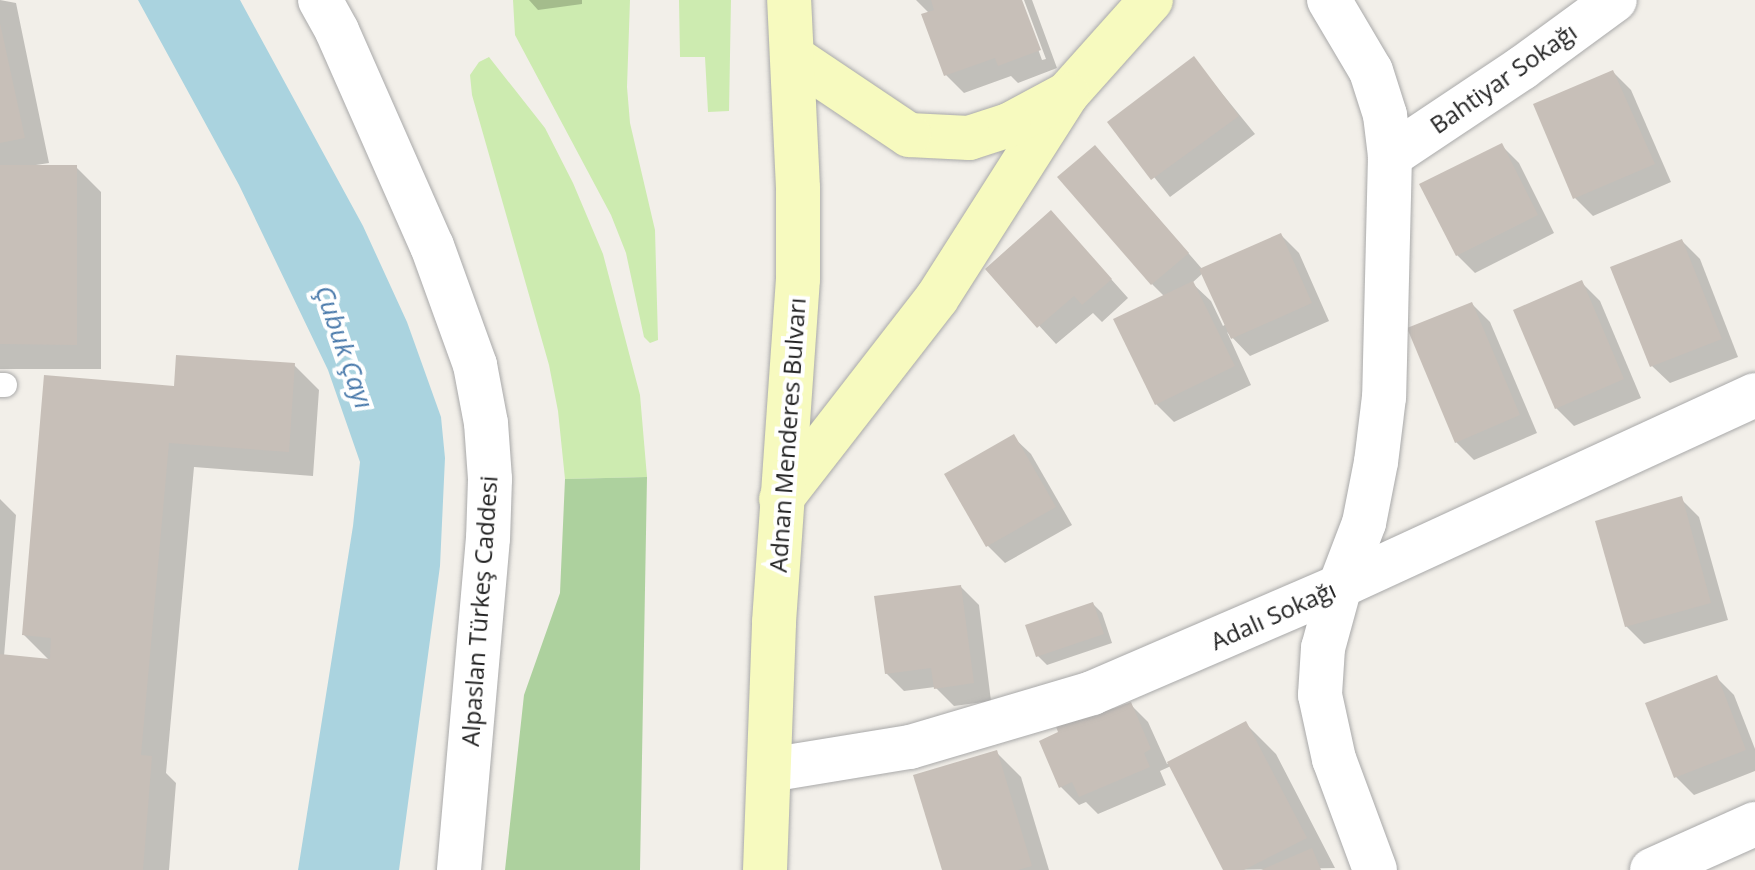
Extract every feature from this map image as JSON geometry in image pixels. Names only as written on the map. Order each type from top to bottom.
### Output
[{"type":"main road","name":"Adnan Menderes Bulvarı","points":[[765,870],[781,499],[798,279],[789,0]]},
{"type":"main road","points":[[781,499],[937,298],[1067,94],[1151,0]]},
{"type":"main road","points":[[793,57],[909,135],[969,138],[1009,125],[1067,94]]},
{"type":"street","points":[[1329,0],[1371,71],[1385,115],[1390,156],[1384,397],[1364,523],[1340,586],[1323,648],[1320,695],[1334,759],[1375,870]]},
{"type":"street","name":"Bahtiyar Sokağı","points":[[1390,156],[1522,68],[1615,0]]},
{"type":"street","name":"Alpaslan Türkeş Caddesi","points":[[333,10],[456,307],[475,365],[486,423],[490,479],[488,538],[459,870]]},
{"type":"street","name":"Adalı Sokağı","points":[[769,770],[910,747],[1092,693],[1340,586],[1755,395]]},
{"type":"street","points":[[1652,870],[1755,824]]},
{"type":"green space","points":[[513,0],[630,0],[627,87],[630,123],[655,230],[658,340],[650,343],[644,337],[626,253],[611,215],[515,35]]},
{"type":"green space","points":[[679,0],[731,0],[729,111],[708,112],[705,57],[680,57]]},
{"type":"green space","points":[[489,57],[545,128],[573,183],[603,254],[640,395],[647,477],[565,479],[558,411],[549,365],[472,95],[470,75],[479,62]]},
{"type":"green space","points":[[647,477],[640,870],[505,870],[524,695],[560,593],[565,479]]},
{"type":"water","name":"Çubuk Çayı","points":[[138,0],[240,0],[363,226],[407,322],[441,417],[445,458],[440,566],[399,870],[298,870],[353,526],[360,462],[328,370],[239,185]]},
{"type":"building","points":[[931,0],[1022,0],[1041,50],[998,66],[995,58],[944,76],[921,14],[934,10]]},
{"type":"building","points":[[0,23],[25,138],[0,143]]},
{"type":"building","points":[[1194,56],[1239,116],[1151,180],[1107,122]]},
{"type":"building","points":[[1613,70],[1655,164],[1573,199],[1533,104]]},
{"type":"building","points":[[1502,143],[1538,215],[1456,256],[1419,184]]},
{"type":"building","points":[[1095,145],[1189,253],[1151,285],[1057,177]]},
{"type":"building","points":[[0,165],[77,165],[77,345],[0,344]]},
{"type":"building","points":[[1051,210],[1112,279],[1082,305],[1074,296],[1037,328],[985,269]]},
{"type":"building","points":[[1281,233],[1312,303],[1231,339],[1199,269]]},
{"type":"building","points":[[1682,239],[1722,339],[1650,367],[1610,267]]},
{"type":"building","points":[[1582,280],[1624,379],[1555,409],[1513,310]]},
{"type":"building","points":[[1193,281],[1235,366],[1155,405],[1113,319]]},
{"type":"building","points":[[1472,302],[1520,415],[1455,443],[1407,328]]},
{"type":"building","points":[[176,355],[295,363],[289,452],[169,443],[141,755],[152,756],[143,870],[0,870],[0,654],[50,659],[51,638],[22,635],[44,375],[174,386]]},
{"type":"building","points":[[1014,434],[1056,507],[986,547],[944,474]]},
{"type":"building","points":[[1682,496],[1711,603],[1625,627],[1595,521]]},
{"type":"building","points":[[961,585],[974,683],[934,689],[931,668],[885,674],[874,596]]},
{"type":"building","points":[[1093,602],[1104,634],[1036,657],[1025,625]]},
{"type":"building","points":[[1717,675],[1746,750],[1674,778],[1645,703]]},
{"type":"building","points":[[1108,701],[1112,709],[1131,702],[1151,749],[1144,753],[1150,767],[1079,797],[1072,782],[1059,788],[1039,741],[1058,732],[1055,724]]},
{"type":"building","points":[[1246,721],[1307,838],[1244,870],[1223,870],[1167,762]]},
{"type":"building","points":[[997,750],[1032,866],[1018,870],[942,870],[913,775]]},
{"type":"building","points":[[1312,848],[1321,870],[1261,870]]}]
